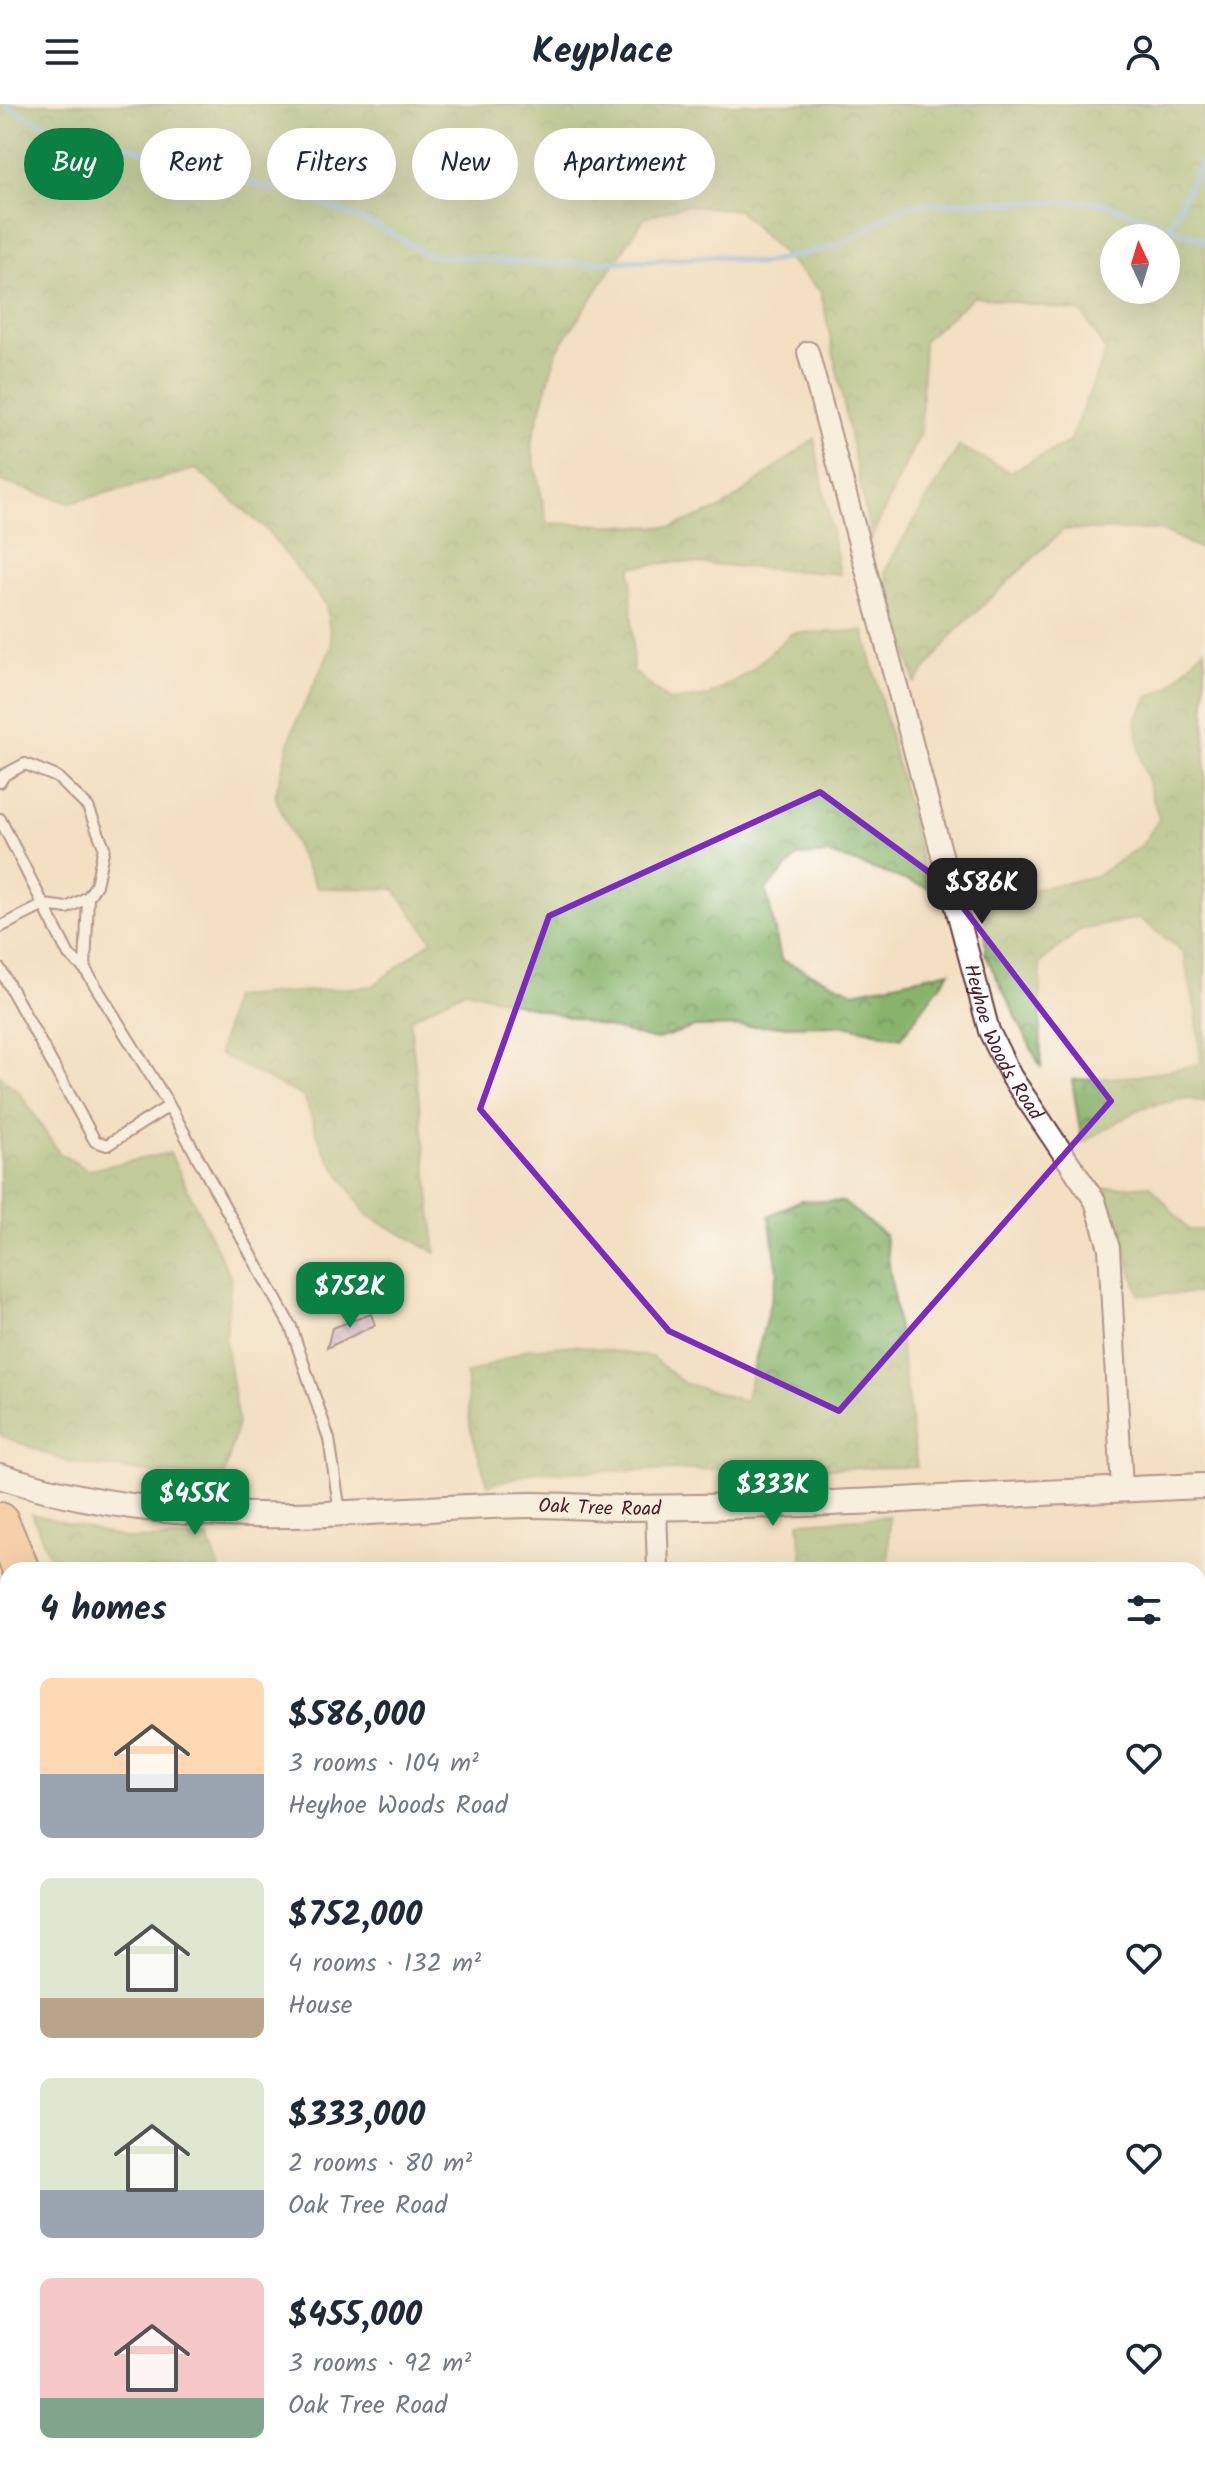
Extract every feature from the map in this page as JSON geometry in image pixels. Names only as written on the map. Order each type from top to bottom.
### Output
[{"type":"highway","points":[[0,1521],[18,1562]]},
{"type":"street","name":"Heyhoe Woods Road","points":[[808,352],[989,1031],[1011,1076],[1095,1201],[1109,1248],[1122,1489]]},
{"type":"street","name":"Oak Tree Road","points":[[0,1476],[56,1491],[129,1504],[200,1513],[259,1515],[531,1505],[656,1507],[903,1501],[1205,1486]]},
{"type":"street","points":[[656,1507],[658,1562]]},
{"type":"lane","points":[[0,782],[4,775],[25,764],[57,777],[88,807],[104,847],[96,885],[88,897],[67,908],[44,905],[0,927]]},
{"type":"lane","points":[[0,819],[69,955],[85,969],[169,1106],[291,1327],[329,1439],[340,1512]]},
{"type":"lane","points":[[85,969],[88,897]]},
{"type":"lane","points":[[0,969],[95,1141],[107,1145],[169,1106]]},
{"type":"highlighted area","points":[[820,792],[945,884],[1111,1101],[839,1411],[669,1331],[480,1109],[549,916]]},
{"type":"green space","points":[[3,104],[1205,104],[1205,571],[1203,550],[1161,530],[1063,530],[956,631],[915,683],[885,570],[959,446],[1010,472],[1069,442],[1106,352],[1082,312],[974,296],[924,340],[921,431],[871,539],[821,292],[738,210],[686,205],[645,217],[557,351],[531,444],[547,523],[672,527],[722,508],[814,439],[840,574],[677,562],[631,567],[633,671],[669,701],[708,696],[749,672],[792,633],[864,631],[928,888],[830,854],[798,856],[766,889],[781,960],[854,992],[950,971],[901,1038],[845,1025],[695,1027],[655,1040],[465,990],[410,1019],[436,1253],[367,1215],[323,1149],[304,1097],[219,1054],[232,997],[373,986],[432,940],[394,889],[317,888],[275,796],[293,729],[332,646],[326,605],[265,528],[196,469],[70,503],[0,481],[0,106]]},
{"type":"green space","points":[[1205,648],[1205,1103],[1187,1098],[1142,1108],[1082,1143],[1072,1080],[1138,1076],[1201,1064],[1196,1011],[1183,952],[1139,918],[1080,930],[1040,963],[1041,1068],[985,954],[985,900],[1096,876],[1142,845],[1159,819],[1141,760],[1136,719],[1149,697],[1169,687]]},
{"type":"green space","points":[[0,1076],[20,1093],[59,1153],[88,1170],[170,1153],[231,1278],[225,1338],[238,1423],[224,1477],[172,1475],[70,1463],[0,1435]]},
{"type":"green space","points":[[1150,1185],[1188,1230],[1205,1230],[1205,1293],[1139,1295],[1106,1188]]},
{"type":"green space","points":[[800,1200],[843,1202],[885,1235],[917,1467],[535,1472],[488,1485],[470,1427],[466,1375],[528,1349],[574,1345],[651,1357],[684,1383],[745,1401],[778,1272],[769,1216]]},
{"type":"green space","points":[[32,1514],[127,1539],[208,1538],[217,1562],[52,1562]]},
{"type":"green space","points":[[889,1516],[889,1562],[802,1562],[799,1522]]},
{"type":"building","points":[[371,1314],[375,1325],[327,1348],[332,1328]]},
{"type":"waterway","points":[[6,104],[73,137],[130,147],[204,171],[303,196],[381,228],[428,255],[534,263],[717,256],[760,264],[840,245],[907,205],[985,202],[1101,202],[1205,241]]},
{"type":"waterway","points":[[1170,224],[1205,156]]}]
